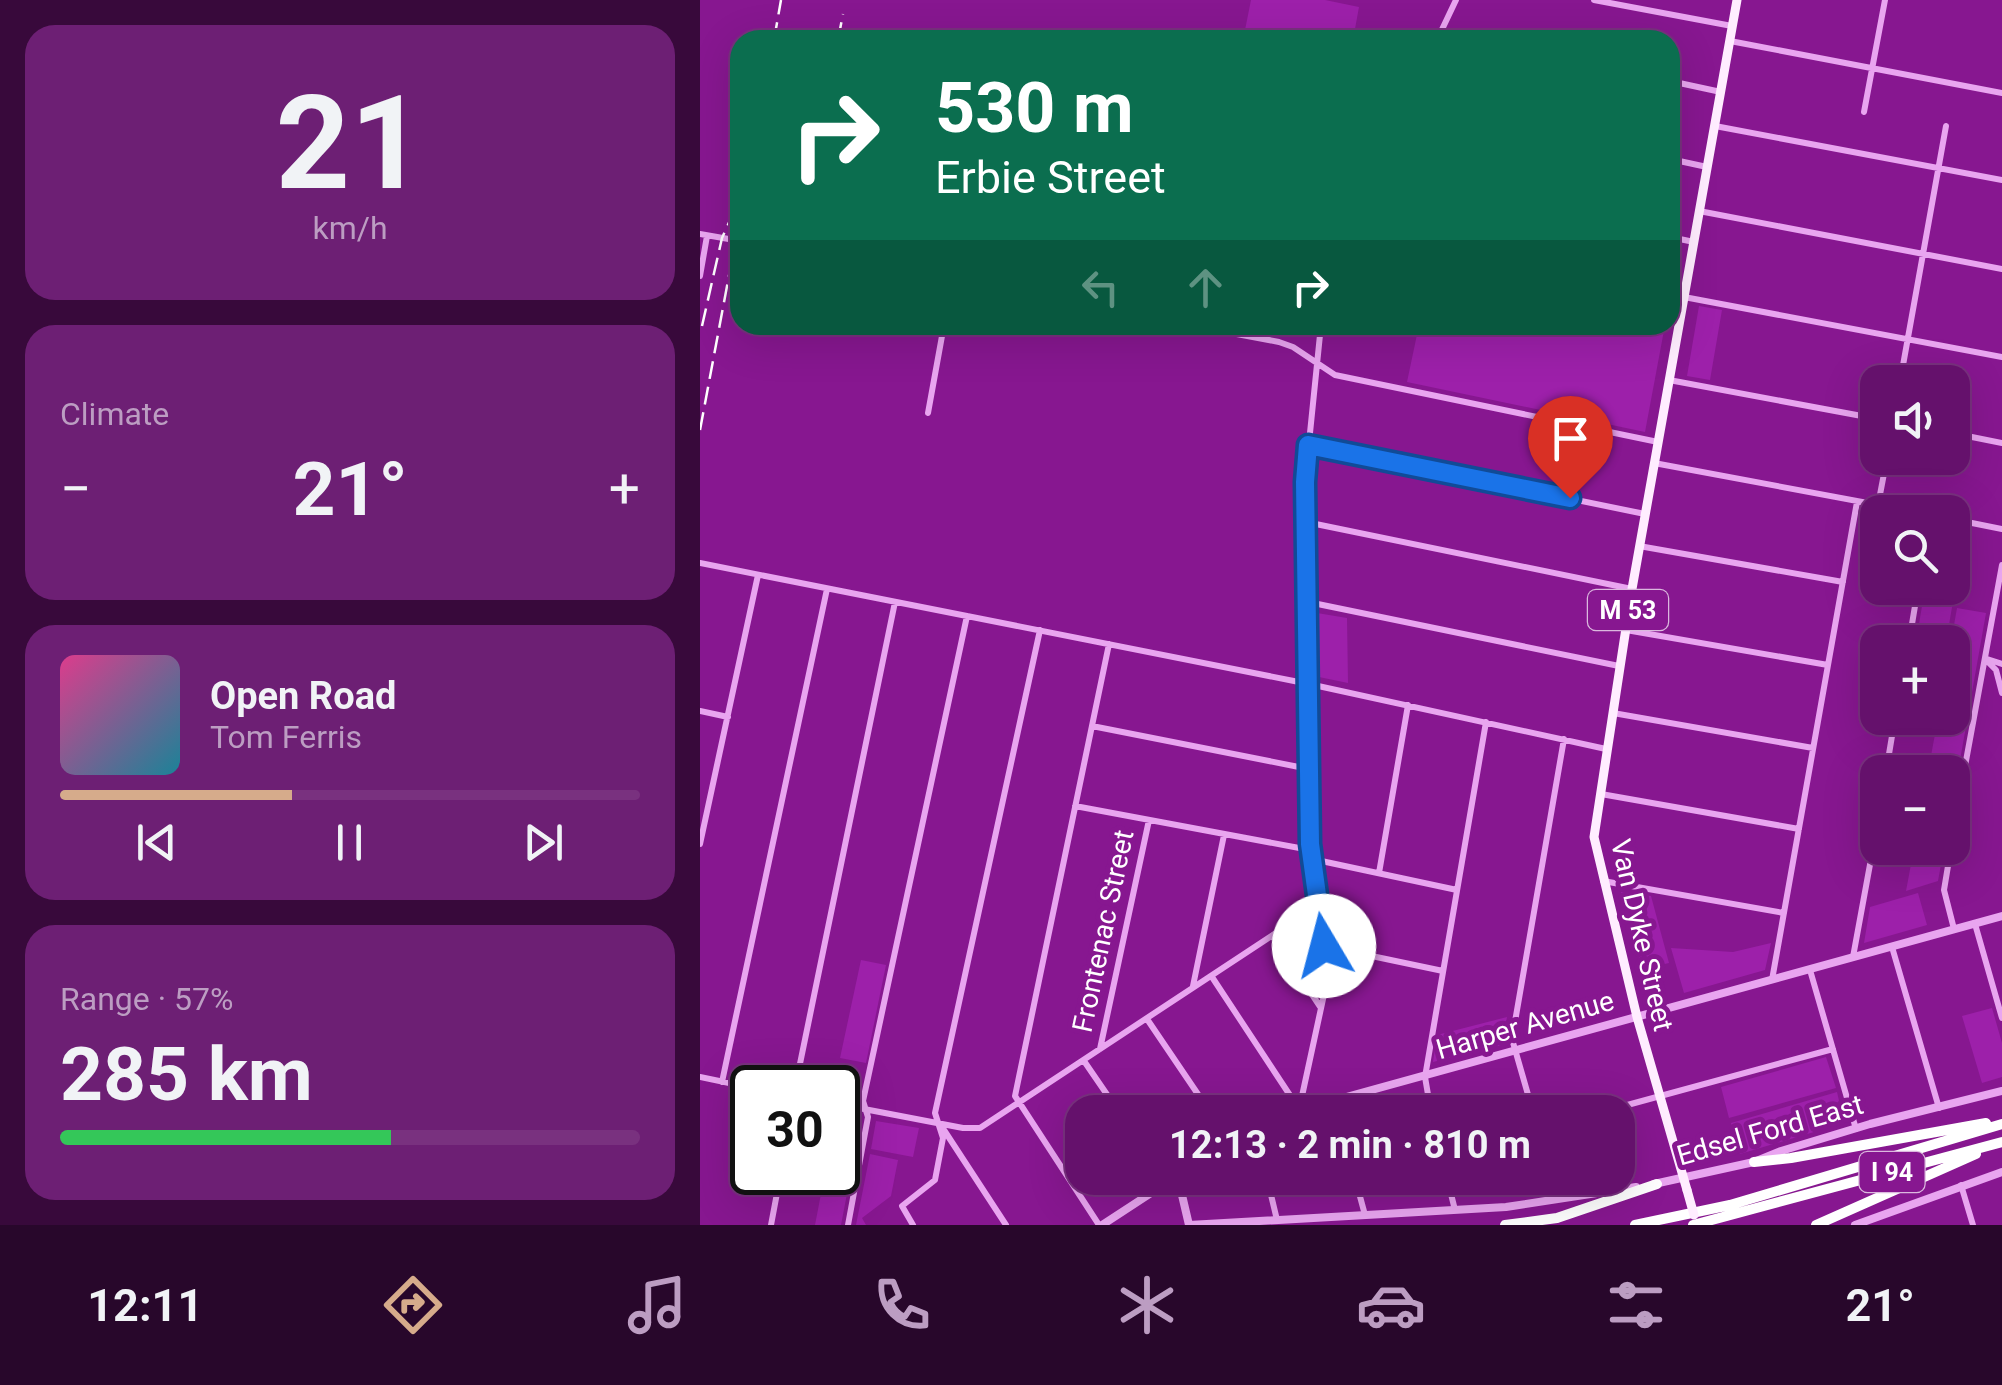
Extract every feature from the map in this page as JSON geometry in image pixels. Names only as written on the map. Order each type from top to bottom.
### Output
[{"type":"highway","points":[[1754,1162],[2002,1122]]},
{"type":"highway","name":"I 94","points":[[1635,1225],[1730,1206],[2002,1122]]},
{"type":"highway","points":[[1816,1225],[2002,1142]]},
{"type":"highway","name":"I 94","points":[[1695,1225],[2002,1142]]},
{"type":"highway","points":[[1505,1225],[1557,1218],[1657,1184]]},
{"type":"main road","name":"Van Dyke Street","points":[[1680,318],[1737,0]]},
{"type":"main road","name":"Van Dyke Street","points":[[1677,335],[1625,630],[1594,844],[1637,1018],[1695,1225]]},
{"type":"street","points":[[1442,30],[1456,0]]},
{"type":"street","points":[[1594,0],[1732,26]]},
{"type":"street","points":[[1864,112],[1885,0]]},
{"type":"street","points":[[1730,41],[2002,92]]},
{"type":"street","points":[[1680,83],[1721,92]]},
{"type":"street","points":[[1715,126],[2002,180]]},
{"type":"street","points":[[1903,365],[1946,126]]},
{"type":"street","points":[[1680,161],[1707,167]]},
{"type":"street","points":[[1700,211],[2002,269]]},
{"type":"street","points":[[700,276],[703,235],[730,239]]},
{"type":"street","points":[[1680,239],[1694,242]]},
{"type":"street","points":[[1684,296],[2002,357]]},
{"type":"street","points":[[928,413],[942,335]]},
{"type":"street","points":[[1242,335],[1293,347],[1316,364],[1352,379],[1658,442]]},
{"type":"street","points":[[1300,1095],[1328,976],[1311,854],[1309,769],[1306,522],[1308,445],[1320,335]]},
{"type":"street","points":[[1669,380],[1860,416]]},
{"type":"street","points":[[1970,437],[2002,443]]},
{"type":"street","points":[[1308,445],[1645,514]]},
{"type":"street","points":[[1654,463],[1860,502]]},
{"type":"street","points":[[1772,982],[1857,502]]},
{"type":"street","points":[[1306,522],[1632,589]]},
{"type":"street","points":[[1970,523],[2002,529]]},
{"type":"street","points":[[1640,546],[1843,582]]},
{"type":"street","points":[[700,563],[1309,684],[1606,749]]},
{"type":"street","points":[[1968,755],[2002,564]]},
{"type":"street","points":[[700,844],[758,575]]},
{"type":"street","points":[[722,1082],[827,588]]},
{"type":"street","points":[[800,1065],[895,602]]},
{"type":"street","points":[[1308,602],[1620,666]]},
{"type":"street","points":[[848,1225],[868,1117],[864,1099],[967,616]]},
{"type":"street","points":[[1006,1225],[935,1113],[1040,630]]},
{"type":"street","points":[[1625,630],[1828,665]]},
{"type":"street","points":[[1109,644],[1015,1094],[1101,1225],[1146,1195]]},
{"type":"street","points":[[1986,659],[2002,664]]},
{"type":"street","points":[[1986,659],[1996,670],[2002,693]]},
{"type":"street","points":[[1379,873],[1408,705]]},
{"type":"street","points":[[700,711],[728,716]]},
{"type":"street","points":[[1612,713],[1814,748]]},
{"type":"street","points":[[1427,1095],[1424,1076],[1486,722]]},
{"type":"street","points":[[1092,726],[1309,769]]},
{"type":"street","points":[[1528,1095],[1512,1039],[1564,739]]},
{"type":"street","points":[[700,783],[713,786]]},
{"type":"street","points":[[1600,794],[1799,829]]},
{"type":"street","points":[[1075,806],[1311,854],[1457,890]]},
{"type":"street","name":"Frontenac Street","points":[[1100,1050],[1149,820]]},
{"type":"street","points":[[1193,988],[1224,835]]},
{"type":"street","points":[[1853,957],[1870,865]]},
{"type":"street","points":[[1948,865],[1944,890],[1954,930]]},
{"type":"street","points":[[1602,881],[1784,913]]},
{"type":"street","points":[[860,1108],[975,1129],[1318,906]]},
{"type":"street","name":"Harper Avenue","points":[[1360,1095],[2002,916]]},
{"type":"street","points":[[1974,924],[2002,1018]]},
{"type":"street","points":[[1273,936],[1321,1009]]},
{"type":"street","points":[[1324,946],[1443,971]]},
{"type":"street","points":[[1892,947],[1939,1109]]},
{"type":"street","points":[[1810,970],[1856,1128]]},
{"type":"street","points":[[1212,977],[1285,1095]]},
{"type":"street","points":[[1147,1019],[1198,1095]]},
{"type":"street","points":[[1635,1103],[1833,1049]]},
{"type":"street","name":"Frontenac Street","points":[[1084,1061],[1107,1095]]},
{"type":"street","points":[[700,1077],[730,1084]]},
{"type":"street","name":"Edsel Ford East","points":[[1189,1225],[1555,1201],[1754,1162],[1856,1128],[2002,1091]]},
{"type":"street","points":[[913,1225],[902,1206],[935,1181],[942,1138],[940,1123]]},
{"type":"street","points":[[1855,1225],[1882,1220],[1961,1185],[2002,1172]]},
{"type":"street","points":[[1961,1185],[1973,1225]]},
{"type":"street","points":[[771,1225],[776,1195]]},
{"type":"street","points":[[1177,1195],[1189,1225]]},
{"type":"street","points":[[1270,1195],[1277,1220]]},
{"type":"street","points":[[1360,1195],[1365,1215]]},
{"type":"street","points":[[1452,1195],[1456,1210]]},
{"type":"street","points":[[1553,1195],[1555,1201]]},
{"type":"shaded area","points":[[1251,0],[1325,0],[1359,7],[1355,30],[1245,30]]},
{"type":"shaded area","points":[[1699,306],[1722,310],[1710,380],[1687,376]]},
{"type":"shaded area","points":[[1417,335],[1663,335],[1645,432],[1407,382]]},
{"type":"shaded area","points":[[1922,605],[1952,605],[1949,625],[1919,625]]},
{"type":"shaded area","points":[[1957,608],[1986,613],[1970,704],[1970,625],[1954,625]]},
{"type":"shaded area","points":[[1317,613],[1347,618],[1348,683],[1319,677]]},
{"type":"shaded area","points":[[1935,735],[1964,735],[1961,755],[1931,755]]},
{"type":"shaded area","points":[[1911,865],[1941,865],[1938,881],[1906,891]]},
{"type":"shaded area","points":[[1621,892],[1651,896],[1669,963],[1642,969]]},
{"type":"shaded area","points":[[1918,893],[1927,925],[1864,943],[1870,907]]},
{"type":"shaded area","points":[[1771,943],[1765,970],[1684,993],[1671,948],[1733,952]]},
{"type":"shaded area","points":[[861,960],[886,965],[866,1063],[840,1058]]},
{"type":"shaded area","points":[[1992,1008],[2002,1043],[2002,1077],[1982,1083],[1962,1016]]},
{"type":"shaded area","points":[[1507,1017],[1502,1045],[1433,1062],[1437,1035]]},
{"type":"shaded area","points":[[1826,1057],[1836,1088],[1729,1118],[1721,1087]]},
{"type":"shaded area","points":[[1837,1092],[1844,1123],[1740,1154],[1731,1123]]},
{"type":"shaded area","points":[[876,1121],[919,1128],[913,1157],[871,1149]]},
{"type":"shaded area","points":[[870,1154],[898,1160],[891,1196],[862,1218],[866,1225],[856,1225]]},
{"type":"shaded area","points":[[821,1195],[847,1195],[841,1225],[815,1225]]},
{"type":"railway","points":[[776,30],[781,0]]},
{"type":"railway","points":[[840,30],[843,14]]},
{"type":"railway","points":[[702,326],[722,238],[730,220]]},
{"type":"railway","points":[[700,430],[730,270]]},
{"type":"route","points":[[1324,946],[1310,844],[1305,482],[1308,445],[1570,498]]}]
